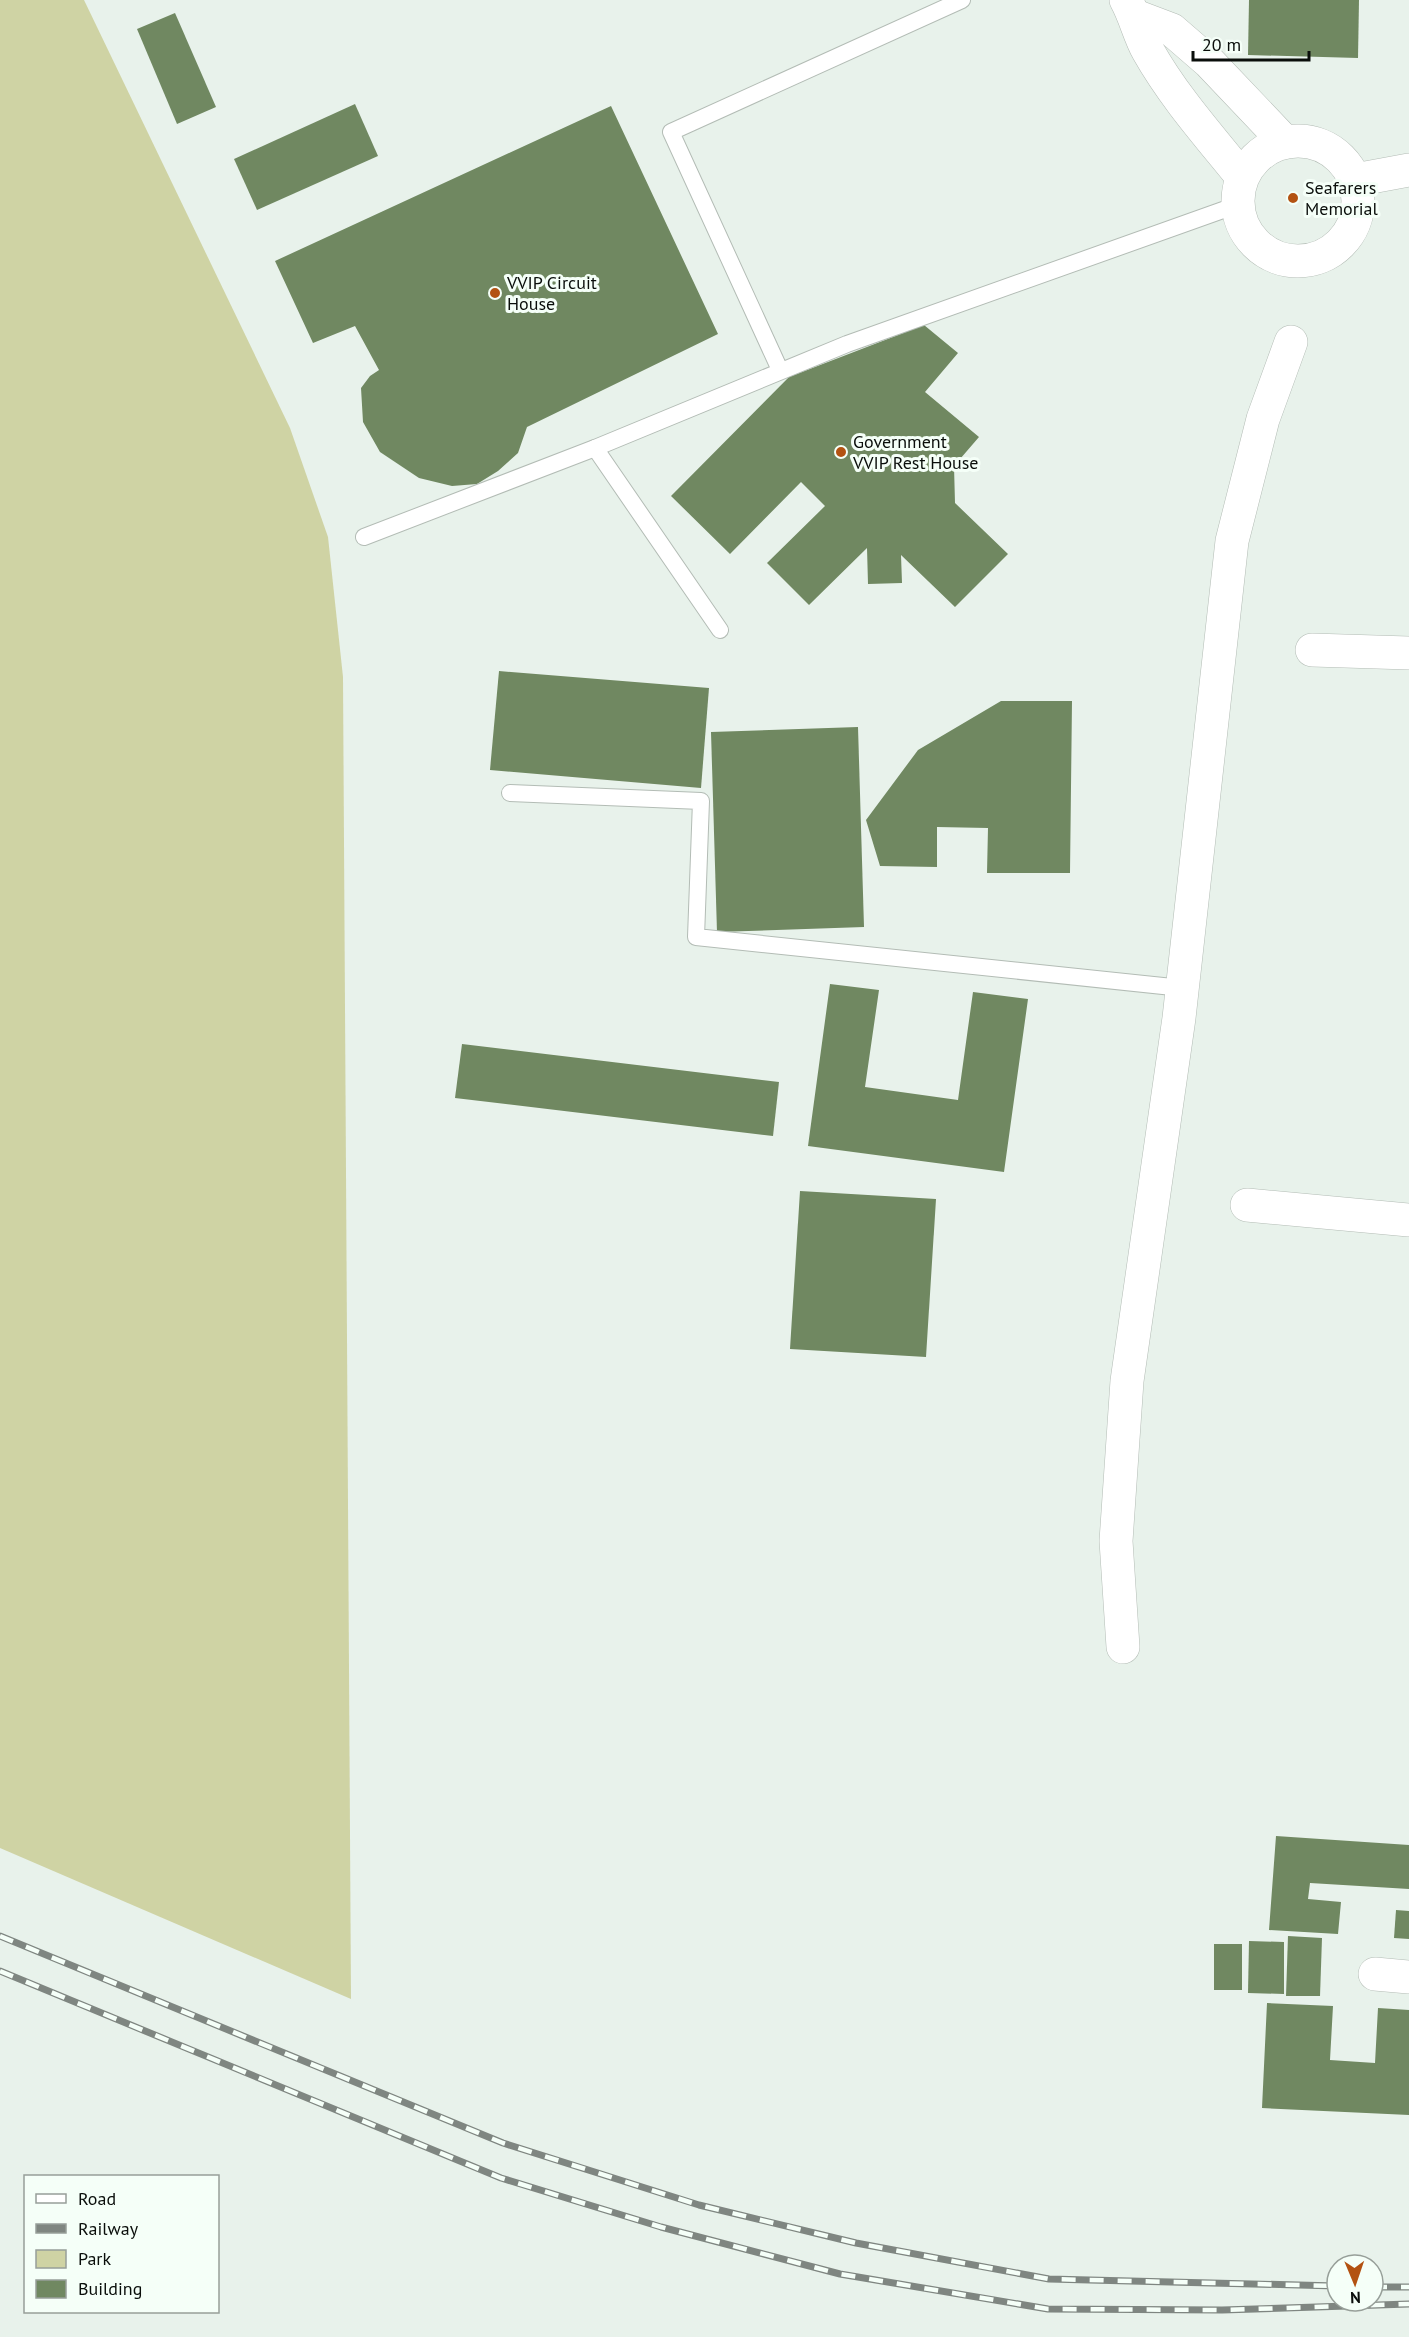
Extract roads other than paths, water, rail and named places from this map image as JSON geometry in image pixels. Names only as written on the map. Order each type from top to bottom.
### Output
[{"type":"street","points":[[1130,8],[1173,30],[1209,62],[1285,142]]},
{"type":"street","points":[[1130,8],[1147,49],[1239,191]]},
{"type":"street","points":[[1303,141],[1327,148],[1347,165],[1355,180],[1358,197],[1357,214],[1351,231],[1341,244],[1326,254],[1310,260],[1292,261],[1276,257],[1260,249],[1248,237],[1240,222],[1239,191],[1255,158],[1269,147],[1285,142],[1303,141]]},
{"type":"street","points":[[1355,180],[1409,170]]},
{"type":"street","points":[[1123,1647],[1116,1541],[1125,1404],[1182,988],[1232,541],[1263,418],[1291,342]]},
{"type":"street","points":[[1312,650],[1409,653]]},
{"type":"street","points":[[1247,1204],[1409,1220]]},
{"type":"street","points":[[1375,1974],[1409,1977]]},
{"type":"lane","points":[[780,370],[671,132],[962,0]]},
{"type":"lane","points":[[364,537],[595,448],[780,370],[1239,191]]},
{"type":"lane","points":[[595,448],[720,630]]},
{"type":"lane","points":[[510,793],[701,801],[696,937],[1182,988]]},
{"type":"railway","points":[[0,1936],[503,2143],[699,2205],[856,2243],[1049,2279],[1325,2286]]},
{"type":"railway","points":[[0,1971],[501,2178],[661,2227],[840,2274],[1048,2309],[1222,2310],[1409,2304]]},
{"type":"railway","points":[[1385,2287],[1409,2287]]},
{"type":"place","name":"Seafarers Memorial","points":[[1293,198]]},
{"type":"place","name":"VVIP Circuit House","points":[[495,293]]},
{"type":"place","name":"Government VVIP Rest House","points":[[841,452]]}]
